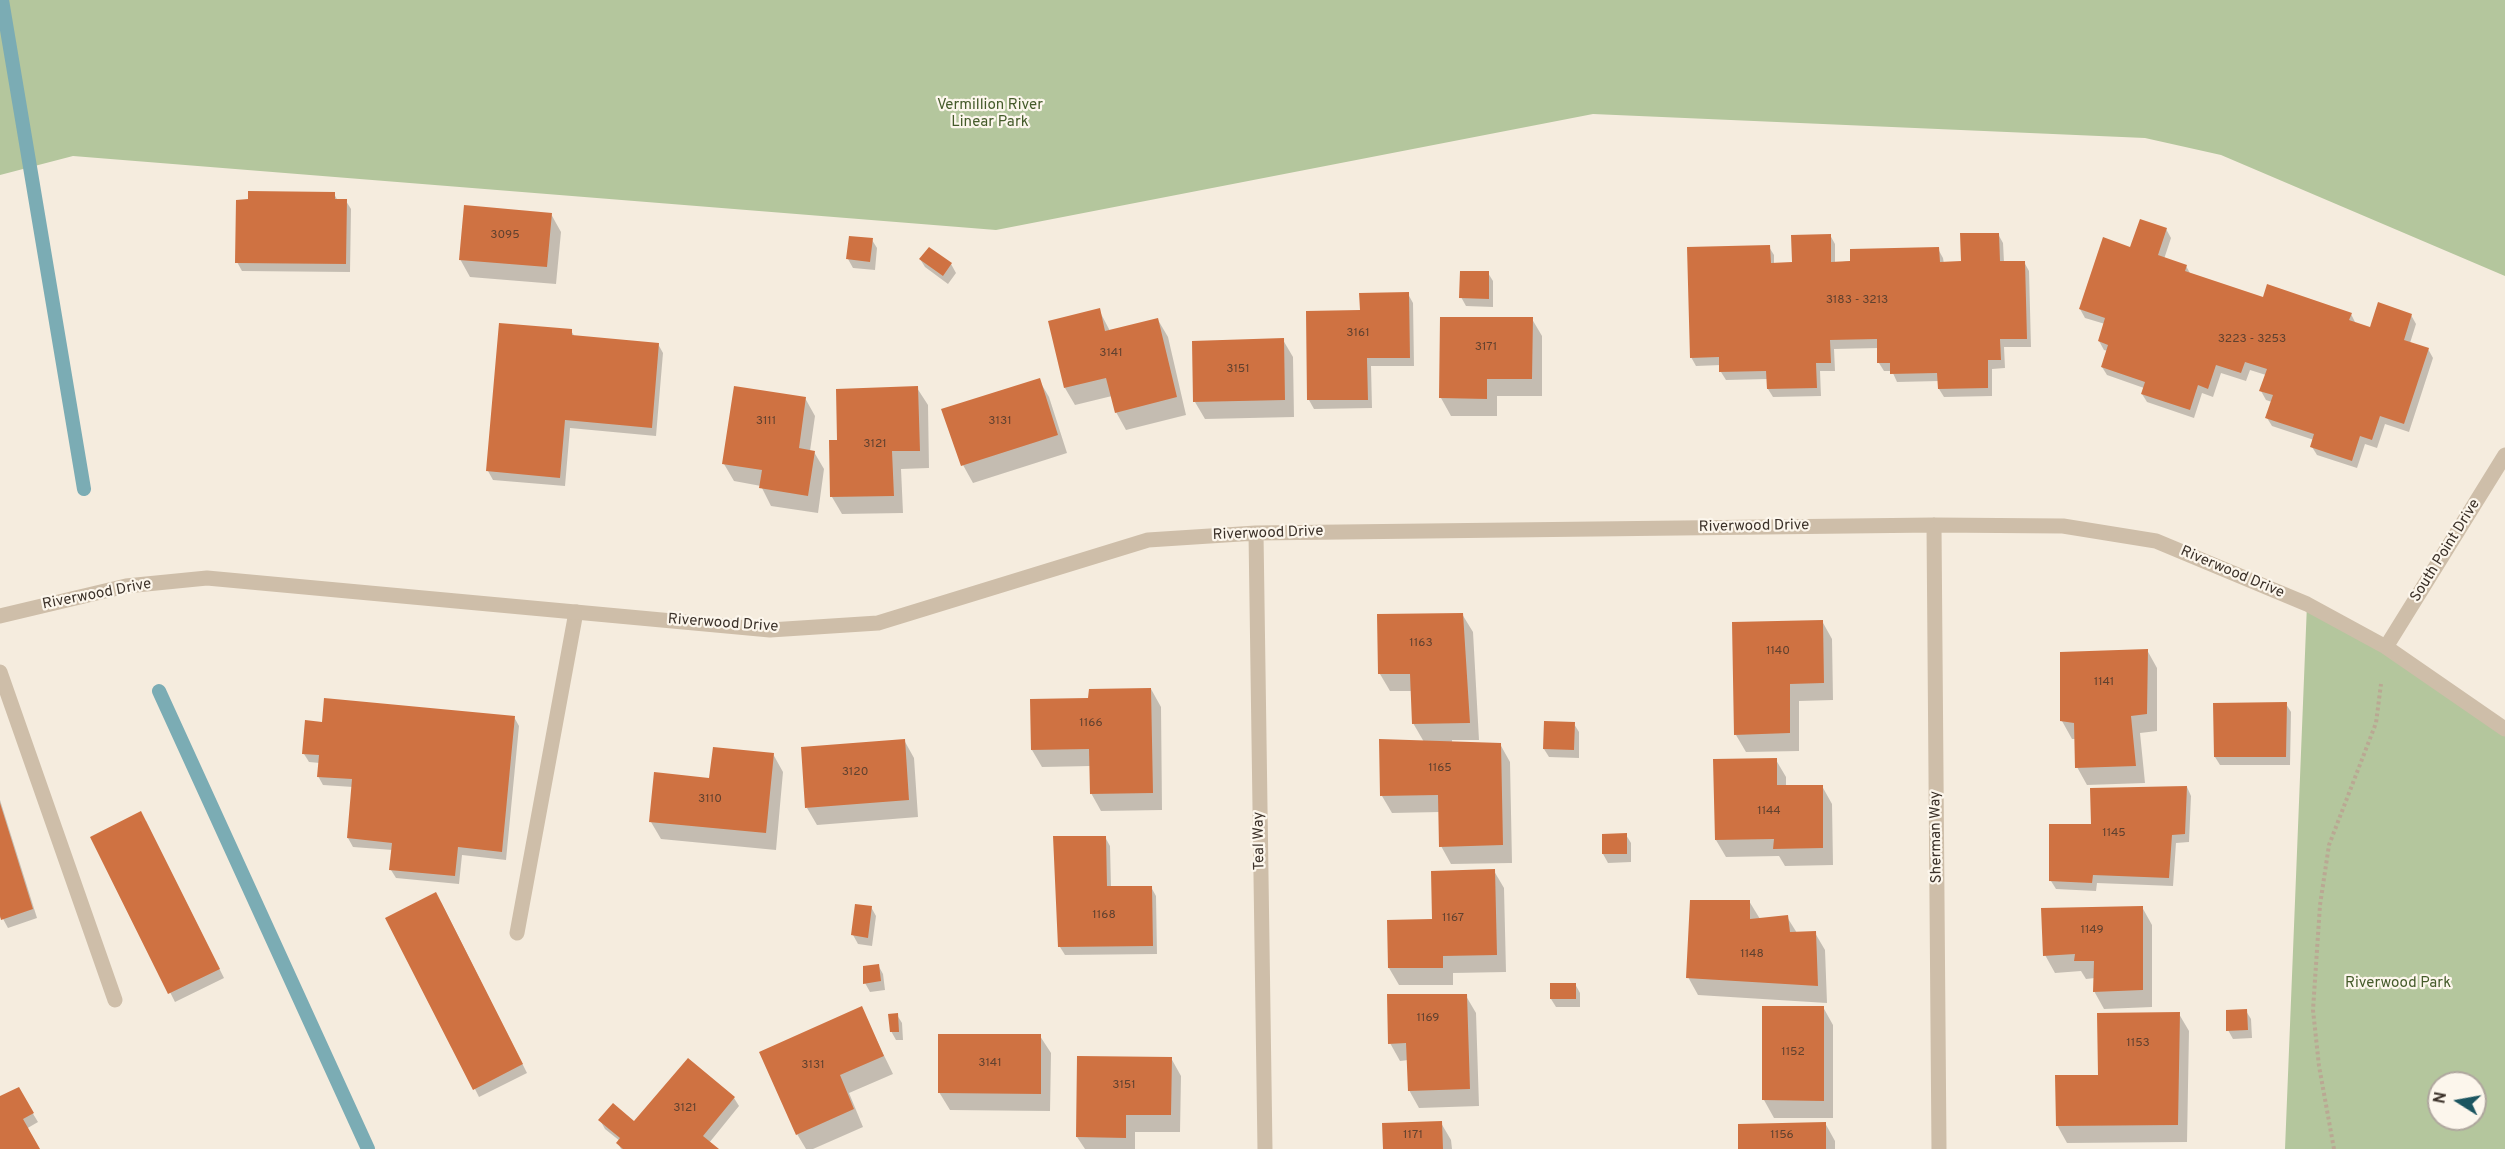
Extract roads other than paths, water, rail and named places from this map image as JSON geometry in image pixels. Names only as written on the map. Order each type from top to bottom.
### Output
[{"type":"street","name":"South Point Drive","points":[[2386,647],[2505,455]]},
{"type":"street","name":"Riverwood Drive","points":[[0,616],[126,586],[207,578],[770,630],[878,623],[1148,540],[1256,533],[1934,525],[2063,526],[2156,541],[2307,604],[2386,647],[2505,729]]},
{"type":"street","name":"Sherman Way","points":[[1934,525],[1940,1149]]},
{"type":"street","name":"Teal Way","points":[[1256,533],[1265,1149]]},
{"type":"street","points":[[517,933],[576,612]]},
{"type":"street","points":[[0,672],[115,999]]},
{"type":"waterway","points":[[2,0],[84,489]]},
{"type":"waterway","points":[[159,691],[368,1149]]},
{"type":"park label","name":"Vermillion River Linear Park","points":[[990,114]]},
{"type":"park label","name":"Riverwood Park","points":[[2398,984]]}]
